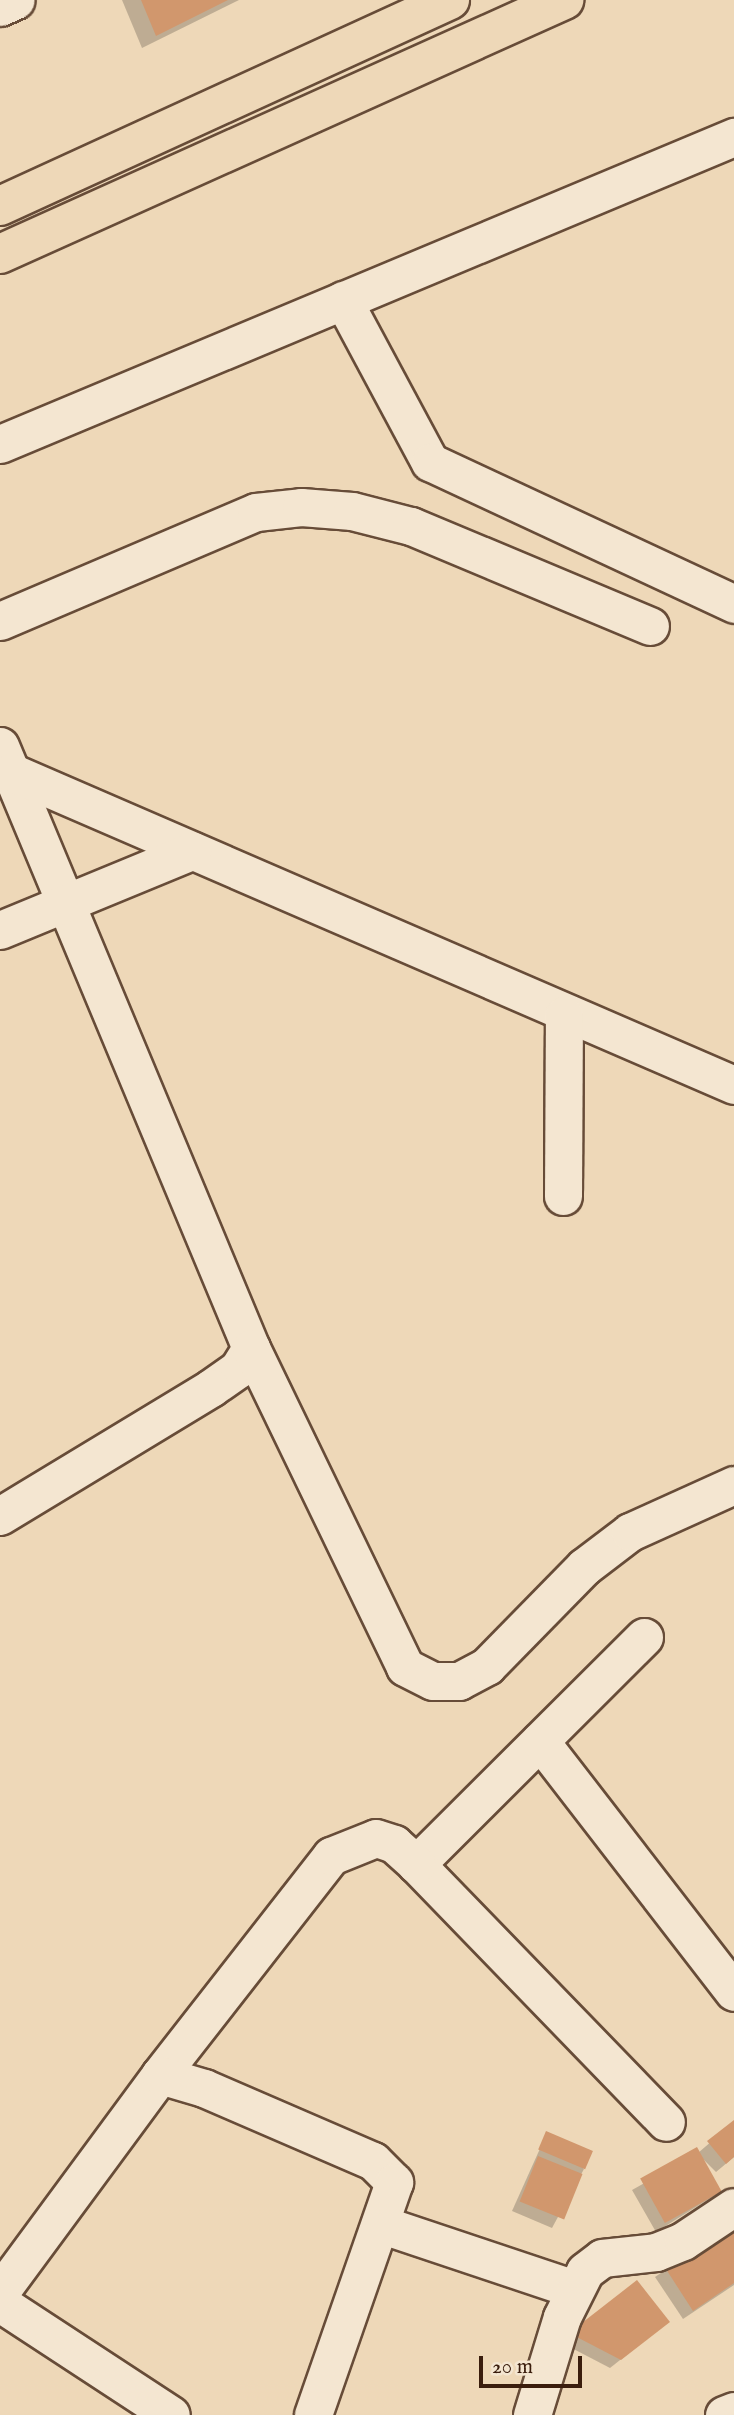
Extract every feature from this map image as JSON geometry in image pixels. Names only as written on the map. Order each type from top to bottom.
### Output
[{"type":"main road","points":[[0,206],[450,0]]},
{"type":"main road","points":[[0,254],[564,0]]},
{"type":"street","points":[[0,7],[16,0]]},
{"type":"street","points":[[0,444],[734,137]]},
{"type":"street","points":[[343,300],[430,463],[734,604]]},
{"type":"street","points":[[0,621],[256,512],[300,507],[352,511],[411,526],[650,626]]},
{"type":"street","points":[[6,759],[192,851],[564,1015],[734,1085]]},
{"type":"street","points":[[6,759],[61,905],[251,1348],[405,1667],[433,1681],[459,1681],[487,1666],[584,1567],[630,1532],[734,1485]]},
{"type":"street","points":[[0,930],[192,851]]},
{"type":"street","points":[[563,1196],[564,1015]]},
{"type":"street","points":[[0,1517],[211,1388],[238,1368],[251,1348]]},
{"type":"street","points":[[416,1864],[644,1637]]},
{"type":"street","points":[[540,1741],[734,1992]]},
{"type":"street","points":[[0,2292],[160,2075],[331,1856],[376,1838],[394,1844],[416,1864],[666,2122]]},
{"type":"street","points":[[160,2075],[373,2161],[394,2182],[383,2225],[313,2415]]},
{"type":"street","points":[[532,2415],[574,2289],[602,2258],[656,2252],[734,2207]]},
{"type":"street","points":[[383,2225],[574,2289]]},
{"type":"street","points":[[0,2303],[171,2415]]},
{"type":"street","points":[[724,2415],[734,2411]]},
{"type":"building","points":[[141,0],[228,0],[156,36]]},
{"type":"building","points":[[734,2120],[734,2157],[726,2164],[707,2141]]},
{"type":"building","points":[[546,2131],[593,2151],[585,2169],[538,2149]]},
{"type":"building","points":[[697,2147],[722,2192],[665,2223],[640,2179]]},
{"type":"building","points":[[538,2156],[583,2174],[564,2219],[520,2201]]},
{"type":"building","points":[[734,2220],[734,2283],[693,2311],[664,2266]]},
{"type":"building","points":[[637,2280],[670,2322],[621,2360],[569,2333]]}]
